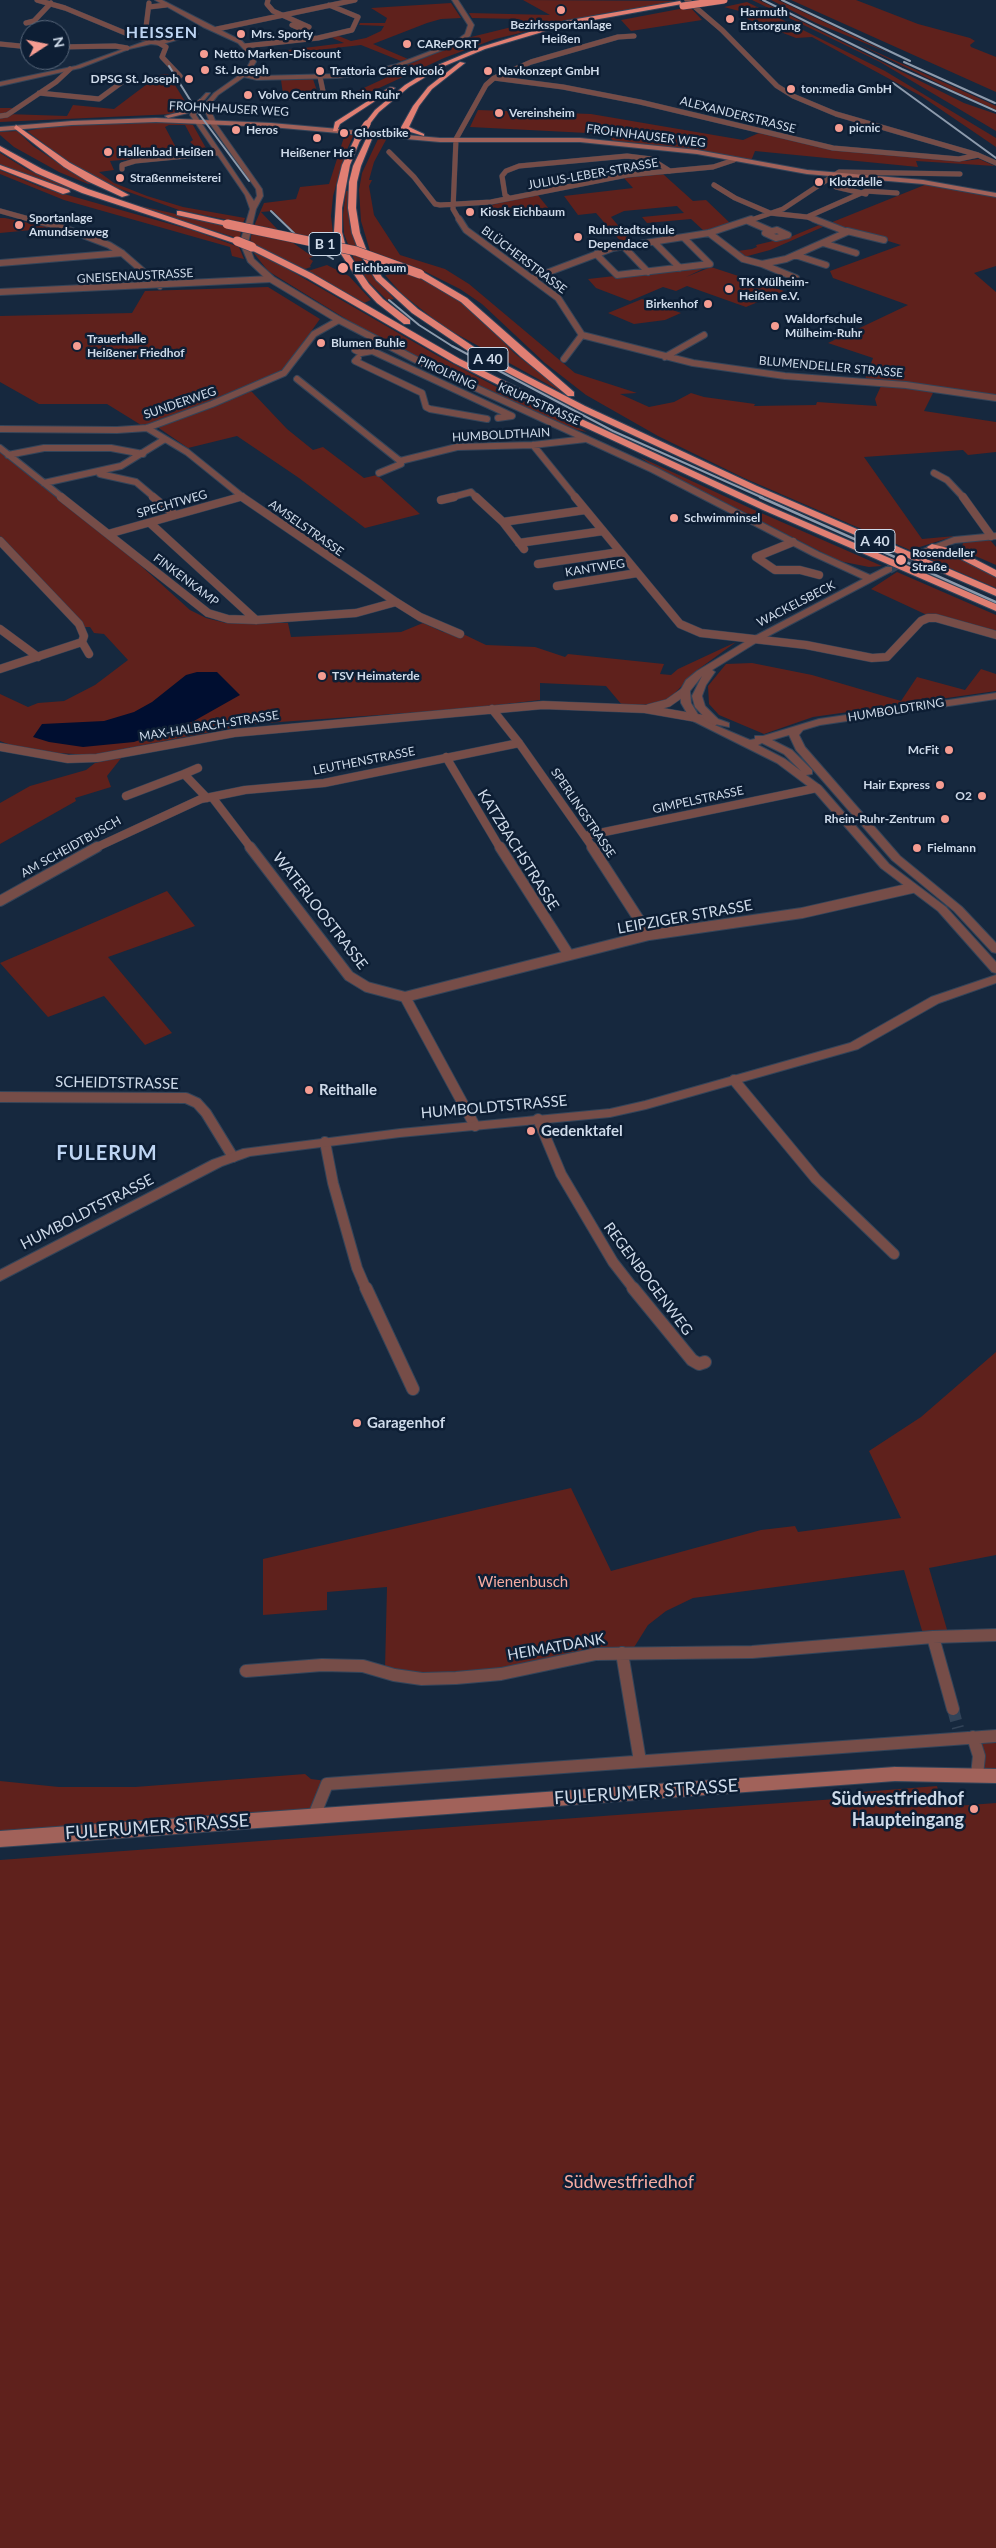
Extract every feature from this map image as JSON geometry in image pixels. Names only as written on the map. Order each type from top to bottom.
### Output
[{"type":"highway","name":"A 40","points":[[702,0],[568,27],[512,42],[440,66],[407,86],[377,111],[367,124],[358,138],[346,166],[338,208],[338,232],[343,251],[352,267],[375,296],[397,315],[430,339],[501,382],[766,508],[996,608]]},
{"type":"highway","name":"A 40","points":[[683,3],[724,0]]},
{"type":"highway","name":"A 40","points":[[388,112],[417,86],[466,57]]},
{"type":"highway","points":[[335,129],[383,93],[450,60],[466,57]]},
{"type":"highway","points":[[404,131],[416,106],[430,88],[466,57]]},
{"type":"highway","name":"A 40","points":[[377,126],[357,166],[353,182],[352,208],[358,242],[379,278],[415,311],[460,342],[546,390],[780,500],[996,594]]},
{"type":"highway","points":[[16,127],[90,179],[131,197],[171,211]]},
{"type":"highway","points":[[393,136],[404,131],[422,135]]},
{"type":"highway","name":"B 1","points":[[0,141],[45,170],[67,180],[124,199],[227,224],[356,251],[388,260],[420,274],[464,300],[556,384],[620,426]]},
{"type":"highway","points":[[0,148],[62,182],[252,247],[310,276],[457,361],[501,382]]},
{"type":"highway","points":[[0,167],[46,186],[184,224]]},
{"type":"highway","points":[[954,540],[953,546],[956,553]]},
{"type":"highway","points":[[932,547],[956,553],[996,574]]},
{"type":"main road","points":[[155,117],[181,114],[199,103],[210,120]]},
{"type":"main road","name":"FROHNHAUSER WEG","points":[[2,126],[35,122],[155,117],[195,120]]},
{"type":"main road","name":"FROHNHAUSER WEG","points":[[2,126],[16,127],[129,120],[210,120],[456,140],[580,140],[697,152],[734,160],[833,175],[923,182],[996,195]]},
{"type":"main road","name":"FROHNHAUSER WEG","points":[[210,120],[335,129],[404,131]]},
{"type":"main road","points":[[217,129],[233,123]]},
{"type":"main road","name":"FROHNHAUSER WEG","points":[[422,135],[456,140]]},
{"type":"main road","name":"FULERUMER STRASSE","points":[[0,1839],[895,1774],[996,1776]]},
{"type":"street","points":[[37,0],[130,35],[155,41],[166,47],[162,57],[180,76]]},
{"type":"street","points":[[158,0],[246,46],[252,55],[253,62],[242,75]]},
{"type":"street","points":[[268,0],[269,8],[279,16],[300,24]]},
{"type":"street","points":[[70,47],[124,47],[214,30],[329,5],[334,2],[354,0]]},
{"type":"street","points":[[234,78],[320,77],[362,74],[384,70],[462,39],[469,34],[471,25],[455,0]]},
{"type":"street","points":[[683,3],[722,30],[777,86],[793,96],[836,114],[978,155],[996,163]]},
{"type":"street","points":[[35,20],[51,4]]},
{"type":"street","points":[[130,35],[146,27],[149,5],[166,5]]},
{"type":"street","points":[[246,46],[318,38],[352,30],[358,16],[329,5]]},
{"type":"street","points":[[214,30],[241,52],[244,62],[234,78],[208,103],[207,111],[210,120],[256,182],[240,184]]},
{"type":"street","points":[[456,140],[486,85],[494,78],[531,62],[618,37],[634,36]]},
{"type":"street","points":[[0,44],[20,46]]},
{"type":"street","points":[[70,69],[124,47]]},
{"type":"street","points":[[1,82],[65,70]]},
{"type":"street","points":[[0,116],[7,114],[39,93],[70,70]]},
{"type":"street","points":[[253,209],[248,195],[195,120],[193,111],[199,103],[234,78],[242,75],[268,78]]},
{"type":"street","points":[[242,75],[257,78]]},
{"type":"street","points":[[39,93],[99,99],[129,77]]},
{"type":"street","points":[[287,97],[320,94],[322,91],[320,77]]},
{"type":"street","name":"ALEXANDERSTRASSE","points":[[494,78],[625,99],[832,148],[959,159],[978,155]]},
{"type":"street","name":"BLÜCHERSTRASSE","points":[[456,140],[455,215],[466,230],[533,278],[563,304],[582,335]]},
{"type":"street","points":[[389,152],[414,177],[435,204],[454,204]]},
{"type":"street","points":[[122,169],[122,165],[135,161],[217,153]]},
{"type":"street","points":[[509,198],[505,195],[502,183],[504,174],[520,166],[618,156],[651,159],[670,171]]},
{"type":"street","name":"JULIUS-LEBER-STRASSE","points":[[454,204],[477,204],[614,177],[713,167],[734,160]]},
{"type":"street","name":"FROHNHAUSER WEG","points":[[833,175],[843,171],[912,175],[960,174]]},
{"type":"street","points":[[533,278],[596,254],[623,246],[709,233],[748,221],[793,204],[833,175]]},
{"type":"street","name":"KRUPPSTRASSE","points":[[256,182],[260,196],[253,209],[246,233],[245,248],[254,264],[271,279],[339,320],[424,364],[654,470],[793,542],[870,579]]},
{"type":"street","points":[[714,185],[735,198],[770,213],[807,217],[847,231],[884,240]]},
{"type":"street","points":[[836,187],[884,199]]},
{"type":"street","points":[[807,217],[856,197],[861,192],[898,193]]},
{"type":"street","points":[[0,211],[64,228],[122,253],[160,286]]},
{"type":"street","points":[[748,221],[771,231]]},
{"type":"street","points":[[762,264],[795,255],[847,231]]},
{"type":"street","points":[[709,233],[743,259],[762,264],[796,278]]},
{"type":"street","points":[[596,254],[616,275],[710,264],[684,238]]},
{"type":"street","points":[[654,242],[680,268]]},
{"type":"street","points":[[824,243],[856,253]]},
{"type":"street","points":[[623,246],[648,272]]},
{"type":"street","points":[[0,263],[122,253]]},
{"type":"street","points":[[795,255],[826,265]]},
{"type":"street","name":"GNEISENAUSTRASSE","points":[[0,292],[160,286],[271,279]]},
{"type":"street","name":"SUNDERWEG","points":[[0,429],[117,430],[147,428],[212,404],[284,373],[314,334],[339,320]]},
{"type":"street","points":[[564,360],[582,335]]},
{"type":"street","name":"BLUMENDELLER STRASSE","points":[[582,335],[694,363],[785,376],[906,385],[996,398]]},
{"type":"street","points":[[665,357],[704,335]]},
{"type":"street","name":"PIROLRING","points":[[487,418],[477,419],[430,409],[426,407],[422,393],[355,361],[360,355],[372,351],[512,416]]},
{"type":"street","points":[[284,373],[295,378],[400,460],[401,464],[379,473]]},
{"type":"street","points":[[498,418],[528,413]]},
{"type":"street","name":"AMSELSTRASSE","points":[[147,428],[187,452],[242,496],[396,602],[420,617],[460,634]]},
{"type":"street","points":[[91,474],[121,466],[143,454],[165,438]]},
{"type":"street","name":"HUMBOLDTHAIN","points":[[400,460],[457,447],[533,445],[586,438]]},
{"type":"street","points":[[533,445],[680,624],[689,629],[701,633],[806,645],[872,658],[887,657],[921,621],[928,618],[936,618],[996,635]]},
{"type":"street","name":"FINKENKAMP","points":[[0,448],[208,613],[228,619],[256,620],[356,613],[396,602]]},
{"type":"street","points":[[8,455],[44,448],[111,448],[143,454]]},
{"type":"street","points":[[934,472],[947,480],[963,497],[993,536]]},
{"type":"street","points":[[44,482],[68,476],[112,475],[136,482],[174,514]]},
{"type":"street","points":[[441,500],[471,492],[503,522],[521,546],[603,531]]},
{"type":"street","name":"SPECHTWEG","points":[[108,534],[242,496]]},
{"type":"street","points":[[503,522],[585,510]]},
{"type":"street","points":[[150,523],[256,620]]},
{"type":"street","points":[[918,553],[954,540],[993,536]]},
{"type":"street","points":[[0,541],[79,624],[84,636],[82,642],[89,654]]},
{"type":"street","points":[[793,542],[756,557],[775,570],[800,570],[819,575]]},
{"type":"street","points":[[538,564],[620,552]]},
{"type":"street","name":"WACKELSBECK","points":[[686,691],[690,682],[700,673],[756,639],[889,569],[871,570],[838,564]]},
{"type":"street","points":[[847,569],[855,587]]},
{"type":"street","name":"KANTWEG","points":[[558,586],[637,573]]},
{"type":"street","points":[[0,629],[38,657]]},
{"type":"street","points":[[0,669],[82,642]]},
{"type":"street","name":"WACKELSBECK","points":[[695,718],[700,707],[697,696],[701,685],[716,664]]},
{"type":"street","points":[[686,691],[688,707],[695,718]]},
{"type":"street","name":"MAX-HALBACH-STRASSE","points":[[646,709],[668,703],[686,691]]},
{"type":"street","name":"HUMBOLDTRING","points":[[762,740],[819,722],[996,696]]},
{"type":"street","name":"MAX-HALBACH-STRASSE","points":[[0,746],[14,751],[54,757],[97,755],[232,731],[284,724],[428,715],[543,705],[646,709],[714,721],[788,752],[805,767],[817,788],[885,866],[946,914],[996,969]]},
{"type":"street","points":[[700,707],[714,721]]},
{"type":"street","name":"SPERLINGSTRASSE","points":[[492,709],[519,743],[585,836],[649,935]]},
{"type":"street","name":"MAX-HALBACH-STRASSE","points":[[695,718],[719,732],[749,744],[781,761],[817,788]]},
{"type":"street","points":[[798,730],[794,734],[800,748],[896,858],[958,909],[996,950]]},
{"type":"street","points":[[749,744],[762,740]]},
{"type":"street","name":"LEUTHENSTRASSE","points":[[210,797],[245,790],[324,782],[519,743]]},
{"type":"street","points":[[0,756],[14,751]]},
{"type":"street","name":"KATZBACHSTRASSE","points":[[446,758],[488,830],[569,955]]},
{"type":"street","points":[[805,767],[830,782]]},
{"type":"street","points":[[126,796],[198,768]]},
{"type":"street","name":"WATERLOOSTRASSE","points":[[184,774],[210,797],[349,976],[368,987],[406,997]]},
{"type":"street","name":"GIMPELSTRASSE","points":[[585,836],[817,788]]},
{"type":"street","name":"AM SCHEIDTBUSCH","points":[[0,901],[112,838],[210,797]]},
{"type":"street","name":"LEIPZIGER STRASSE","points":[[406,997],[649,935],[802,914],[912,888]]},
{"type":"street","name":"HUMBOLDTSTRASSE","points":[[0,1276],[233,1157],[260,1150],[325,1142],[613,1112],[854,1046],[935,1000],[996,979]]},
{"type":"street","points":[[406,997],[475,1126]]},
{"type":"street","points":[[734,1080],[820,1183],[894,1254]]},
{"type":"street","name":"SCHEIDTSTRASSE","points":[[0,1097],[186,1098],[197,1103],[206,1112],[233,1157]]},
{"type":"street","name":"REGENBOGENWEG","points":[[538,1119],[561,1174],[609,1256],[678,1345],[692,1360],[699,1364],[704,1362]]},
{"type":"street","points":[[325,1142],[335,1190],[357,1268],[384,1332],[413,1389]]},
{"type":"street","name":"HEIMATDANK","points":[[246,1671],[322,1665],[363,1666],[394,1675],[422,1679],[456,1678],[501,1674],[596,1654],[752,1652],[933,1637],[996,1635]]},
{"type":"street","points":[[933,1637],[953,1709]]},
{"type":"street","name":"FULERUMER STRASSE","points":[[622,1653],[640,1761]]},
{"type":"street","points":[[964,1734],[979,1756],[978,1775]]},
{"type":"street","name":"FULERUMER STRASSE","points":[[314,1816],[328,1784],[640,1761],[964,1734],[996,1736]]},
{"type":"green space","points":[[523,0],[682,1],[600,14],[495,39],[444,58],[364,95],[355,92],[392,75],[385,72],[415,62],[471,37],[528,23],[519,19],[472,18],[469,13],[550,15]]},
{"type":"green space","points":[[752,0],[759,0],[964,103],[996,114],[996,131],[880,62]]},
{"type":"green space","points":[[771,0],[778,0],[889,53],[816,23]]},
{"type":"green space","points":[[791,0],[856,0],[918,24],[970,38],[975,41],[970,45],[971,47],[996,57],[996,92]]},
{"type":"green space","points":[[747,2],[885,71],[996,138],[996,147],[921,96],[812,37],[796,38],[747,19],[743,12],[724,7]]},
{"type":"green space","points":[[451,3],[461,18],[441,19],[427,23],[373,44],[408,59],[401,61],[361,45],[257,57],[256,54],[344,43],[330,37],[336,35],[351,41],[366,38],[381,31],[384,26],[359,25],[360,23],[385,23],[387,18],[371,8]]},
{"type":"green space","points":[[690,7],[702,20],[631,31],[621,20]]},
{"type":"green space","points":[[854,42],[996,106],[996,110],[954,91]]},
{"type":"green space","points":[[168,74],[188,106],[174,114],[0,122],[0,108],[13,108],[6,114],[67,116],[73,105],[114,109],[159,75]]},
{"type":"green space","points":[[313,79],[317,91],[315,93],[283,94],[281,80]]},
{"type":"green space","points":[[478,110],[591,114],[743,140],[759,133],[832,150],[964,161],[979,159],[995,166],[916,161],[918,167],[755,151],[751,161],[699,151],[614,142],[607,134],[470,127]]},
{"type":"green space","points":[[111,123],[186,123],[193,125],[207,150],[205,152],[196,153],[200,151],[190,142],[193,140],[185,125],[169,125],[165,127],[180,155],[110,161],[114,170],[99,172],[114,183],[147,196],[183,207],[245,218],[243,223],[179,210],[112,186],[75,167],[27,131],[50,126]]},
{"type":"green space","points":[[17,131],[33,146],[67,169],[95,183],[88,184],[59,172],[14,147],[0,135],[0,132]]},
{"type":"green space","points":[[345,134],[354,134],[345,154],[333,196],[331,216],[334,242],[296,234],[273,211],[261,212],[278,230],[254,226],[264,203],[296,199],[300,187],[329,184]]},
{"type":"green space","points":[[379,137],[387,138],[374,162],[369,180],[372,180],[369,186],[374,215],[400,255],[445,269],[469,284],[575,373],[637,393],[620,394],[649,407],[674,402],[691,393],[704,397],[755,404],[754,406],[816,405],[817,402],[877,406],[875,399],[881,386],[934,391],[924,411],[996,422],[996,452],[968,455],[963,450],[864,457],[922,539],[955,536],[910,550],[744,478],[658,436],[586,395],[545,363],[482,304],[460,289],[420,269],[370,251],[361,221],[359,190],[362,173]]},
{"type":"green space","points":[[0,153],[26,169],[72,189],[68,191],[12,171],[0,164]]},
{"type":"green space","points":[[0,170],[43,188],[195,231],[239,247],[244,259],[232,256],[230,247],[64,200],[0,174]]},
{"type":"green space","points":[[663,174],[693,201],[706,200],[730,223],[704,231],[691,219],[647,223],[642,217],[684,213],[677,206],[624,211],[611,217],[632,242],[622,243],[596,213],[578,215],[564,196],[633,188],[624,178]]},
{"type":"green space","points":[[927,184],[996,196],[996,266],[974,273],[996,292],[996,396],[865,379],[869,369],[872,368],[870,366],[873,358],[828,343],[908,305],[833,278],[830,271],[901,245],[830,223]]},
{"type":"green space","points":[[346,191],[348,191],[350,227],[363,261],[355,262],[344,234],[343,215]]},
{"type":"green space","points":[[537,194],[553,214],[537,215],[532,211],[494,215],[487,206]]},
{"type":"green space","points":[[139,207],[241,229],[240,239]]},
{"type":"green space","name":"Sportanlage Amundsenweg","points":[[0,218],[5,218],[53,228],[0,233]]},
{"type":"green space","points":[[819,225],[825,226],[770,250],[744,257],[738,251],[752,249],[757,247],[756,245],[783,240]]},
{"type":"green space","points":[[252,231],[286,238],[313,257],[309,258],[313,261],[311,267],[305,269],[250,243]]},
{"type":"green space","points":[[253,252],[279,264],[438,356],[587,432],[573,429],[372,335],[268,271]]},
{"type":"green space","points":[[356,263],[364,263],[394,299],[387,300],[367,280]]},
{"type":"green space","points":[[378,263],[418,276],[453,295],[480,317],[514,353],[569,396],[444,327],[402,294],[385,275],[391,274]]},
{"type":"green space","points":[[327,265],[349,276],[371,300],[364,303],[308,271]]},
{"type":"green space","points":[[707,267],[686,277],[711,267],[784,291],[746,307],[687,286],[676,291],[663,287],[630,301],[596,288],[588,279]]},
{"type":"green space","points":[[268,287],[320,319],[284,369],[244,388],[252,392],[287,429],[313,450],[323,447],[364,478],[377,475],[420,514],[365,528],[299,478],[237,436],[188,448],[153,424],[141,425],[107,404],[39,404],[0,382],[0,316],[132,313],[145,291]]},
{"type":"green space","points":[[642,299],[681,313],[665,320],[634,324],[608,313]]},
{"type":"green space","points":[[0,452],[120,547],[190,610],[206,618],[226,623],[288,623],[291,637],[401,632],[423,623],[443,632],[461,633],[486,645],[535,647],[565,657],[568,654],[664,664],[660,674],[671,675],[678,669],[736,642],[696,671],[674,694],[662,702],[644,705],[622,705],[606,686],[540,683],[540,700],[465,709],[251,724],[93,755],[39,752],[13,746],[0,741],[0,694],[28,707],[38,703],[64,701],[95,685],[128,660],[104,634],[94,633],[90,627],[83,627],[0,536]]},
{"type":"green space","points":[[640,457],[882,566],[869,567],[839,561],[653,466]]},
{"type":"green space","points":[[986,539],[991,541],[996,547],[996,565],[964,551],[962,547],[963,543]]},
{"type":"green space","points":[[934,551],[946,551],[996,577],[996,588],[922,556]]},
{"type":"green space","points":[[897,572],[996,615],[996,633],[927,615],[871,589]]},
{"type":"green space","points":[[752,663],[812,675],[901,701],[917,677],[965,690],[981,669],[996,674],[996,691],[813,717],[764,734],[719,715],[709,704],[708,686],[726,664]]},
{"type":"green space","points":[[122,757],[107,776],[111,787],[75,798],[76,801],[0,844],[0,803],[30,786],[86,770],[95,763]]},
{"type":"green space","points":[[167,891],[195,926],[108,957],[172,1033],[145,1045],[104,996],[48,1017],[0,963]]},
{"type":"green space","name":"Wienenbusch","points":[[996,1352],[996,1555],[929,1568],[948,1633],[923,1634],[904,1570],[693,1598],[666,1611],[648,1625],[633,1649],[453,1676],[385,1669],[387,1587],[327,1592],[327,1610],[263,1615],[263,1559],[571,1488],[611,1571],[761,1530],[795,1526],[798,1532],[901,1518],[869,1451],[921,1417]]},
{"type":"green space","points":[[977,1738],[996,1738],[996,1771],[981,1770]]},
{"type":"green space","points":[[305,1774],[311,1779],[327,1781],[314,1811],[0,1832],[0,1781],[59,1787],[135,1787]]},
{"type":"green space","name":"Südwestfriedhof","points":[[937,1786],[943,1807],[996,1803],[996,2548],[0,2548],[0,1860],[836,1799],[863,1796],[862,1792]]},
{"type":"water","points":[[197,672],[217,672],[240,695],[194,721],[134,742],[83,747],[49,742],[33,737],[42,724],[104,721],[134,712],[152,702],[186,675]]},
{"type":"tunnel","points":[[889,569],[918,553]]},
{"type":"tunnel","points":[[953,1709],[958,1728]]},
{"type":"railway","points":[[763,0],[902,69],[996,111]]},
{"type":"railway","points":[[782,0],[910,61]]},
{"type":"railway","points":[[904,62],[995,103]]},
{"type":"railway","points":[[169,66],[197,111],[249,181]]},
{"type":"railway","points":[[893,83],[996,158]]},
{"type":"railway","points":[[271,211],[300,239],[333,259]]},
{"type":"railway","points":[[389,300],[419,325],[452,346],[613,431],[763,498]]},
{"type":"railway","points":[[760,497],[996,602]]},
{"type":"place","name":"Bezirkssportanlage Heißen","points":[[561,10]]},
{"type":"place","name":"Harmuth Entsorgung","points":[[730,19]]},
{"type":"place","name":"Mrs. Sporty","points":[[241,34]]},
{"type":"place","name":"CARePORT","points":[[407,44]]},
{"type":"place","name":"Netto Marken-Discount","points":[[204,54]]},
{"type":"place","name":"St. Joseph","points":[[205,70]]},
{"type":"place","name":"Trattoria Caffé Nicoló","points":[[320,71]]},
{"type":"place","name":"Navkonzept GmbH","points":[[488,71]]},
{"type":"place","name":"DPSG St. Joseph","points":[[189,79]]},
{"type":"place","name":"ton:media GmbH","points":[[791,89]]},
{"type":"place","name":"Volvo Centrum Rhein Ruhr","points":[[248,95]]},
{"type":"place","name":"Vereinsheim","points":[[499,113]]},
{"type":"place","name":"picnic","points":[[839,128]]},
{"type":"place","name":"Heros","points":[[236,130]]},
{"type":"place","name":"Ghostbike","points":[[344,133]]},
{"type":"place","name":"Heißener Hof","points":[[317,138]]},
{"type":"place","name":"Hallenbad Heißen","points":[[108,152]]},
{"type":"place","name":"Straßenmeisterei","points":[[120,178]]},
{"type":"place","name":"Klotzdelle","points":[[819,182]]},
{"type":"place","name":"Kiosk Eichbaum","points":[[470,212]]},
{"type":"place","name":"Sportanlage Amundsenweg","points":[[19,225]]},
{"type":"place","name":"Ruhrstadtschule Dependace","points":[[578,237]]},
{"type":"place","name":"Eichbaum","points":[[343,268]]},
{"type":"place","name":"TK Mülheim- Heißen e.V.","points":[[729,289]]},
{"type":"place","name":"Birkenhof","points":[[708,304]]},
{"type":"place","name":"Waldorfschule Mülheim-Ruhr","points":[[775,326]]},
{"type":"place","name":"Blumen Buhle","points":[[321,343]]},
{"type":"place","name":"Trauerhalle Heißener Friedhof","points":[[77,346]]},
{"type":"place","name":"Schwimminsel","points":[[674,518]]},
{"type":"place","name":"Rosendeller Straße","points":[[901,560]]},
{"type":"place","name":"TSV Heimaterde","points":[[322,676]]},
{"type":"place","name":"McFit","points":[[949,750]]},
{"type":"place","name":"Hair Express","points":[[940,785]]},
{"type":"place","name":"O2","points":[[982,796]]},
{"type":"place","name":"Rhein-Ruhr-Zentrum","points":[[945,819]]},
{"type":"place","name":"Fielmann","points":[[917,848]]},
{"type":"place","name":"Reithalle","points":[[309,1090]]},
{"type":"place","name":"Gedenktafel","points":[[531,1131]]},
{"type":"place","name":"Garagenhof","points":[[357,1423]]},
{"type":"place","name":"Südwestfriedhof Haupteingang","points":[[974,1809]]},
{"type":"district","name":"HEISSEN","points":[[162,33]]},
{"type":"district","name":"FULERUM","points":[[107,1154]]}]
